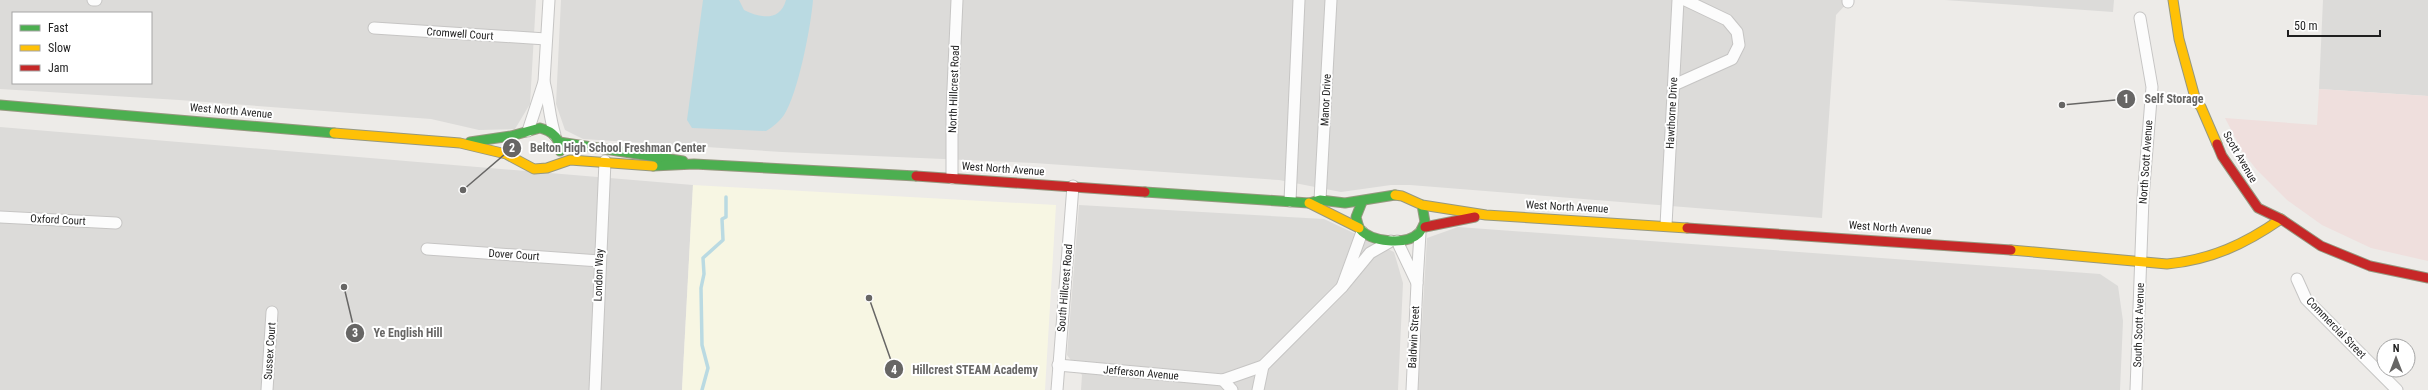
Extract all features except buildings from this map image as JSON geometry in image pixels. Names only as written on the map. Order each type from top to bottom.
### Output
[{"type":"main road","name":"Scott Avenue","points":[[2174,0],[2179,39],[2188,77],[2196,101],[2201,107],[2222,156],[2258,208],[2281,219],[2321,246],[2370,266],[2428,278]]},
{"type":"main road","name":"West North Avenue","points":[[0,105],[460,143],[497,151],[523,162],[534,169],[547,168],[570,160],[605,161],[660,167],[694,164],[952,178],[1309,203],[1320,200],[1345,203],[1362,202],[1379,196],[1390,195],[1402,196],[1422,205],[1486,215],[1666,225],[1945,244],[2140,260],[2167,264],[2207,259],[2224,254],[2253,239],[2281,219]]},
{"type":"main road","name":"West North Avenue","points":[[460,143],[498,138],[540,128],[557,139],[605,151],[660,155],[694,164]]},
{"type":"main road","points":[[523,162],[519,145],[528,131]]},
{"type":"main road","points":[[552,165],[559,155],[557,139]]},
{"type":"main road","points":[[1361,230],[1356,215],[1362,202]]},
{"type":"main road","name":"West North Avenue","points":[[1309,203],[1319,211],[1344,219],[1361,230],[1394,241],[1422,230],[1486,215]]},
{"type":"main road","points":[[1422,205],[1426,212],[1422,230]]},
{"type":"street","points":[[528,131],[544,82],[549,0]]},
{"type":"street","name":"North Hillcrest Road","points":[[952,178],[952,111],[957,0]]},
{"type":"street","points":[[1290,201],[1299,0]]},
{"type":"street","points":[[1323,0],[1331,0]]},
{"type":"street","name":"Manor Drive","points":[[1320,200],[1331,0]]},
{"type":"street","name":"Hawthorne Drive","points":[[1666,225],[1678,0]]},
{"type":"street","points":[[1674,85],[1732,60],[1739,45],[1737,32],[1727,20],[1686,0]]},
{"type":"street","name":"North Scott Avenue","points":[[2140,18],[2152,86],[2140,260]]},
{"type":"street","name":"Cromwell Court","points":[[374,28],[546,39]]},
{"type":"street","points":[[544,82],[547,93],[549,118],[557,139]]},
{"type":"street","name":"London Way","points":[[595,390],[605,161]]},
{"type":"street","name":"South Hillcrest Road","points":[[1057,390],[1073,186]]},
{"type":"street","name":"Oxford Court","points":[[0,216],[116,223]]},
{"type":"street","points":[[1342,287],[1361,230]]},
{"type":"street","name":"Baldwin Street","points":[[1412,390],[1417,283],[1422,230]]},
{"type":"street","points":[[1258,390],[1263,366],[1342,287],[1370,252],[1394,241]]},
{"type":"street","name":"Baldwin Street","points":[[1394,241],[1417,283]]},
{"type":"street","name":"Dover Court","points":[[427,249],[600,261]]},
{"type":"street","name":"South Scott Avenue","points":[[2136,390],[2140,260]]},
{"type":"street","name":"Commercial Street","points":[[2297,279],[2306,299],[2397,390]]},
{"type":"street","name":"Sussex Court","points":[[267,390],[272,312]]},
{"type":"street","name":"Jefferson Avenue","points":[[1058,365],[1223,380],[1263,366]]},
{"type":"street","points":[[1223,380],[1232,390]]},
{"type":"shaded area","points":[[0,0],[536,0],[530,104],[515,129],[479,130],[431,119],[179,100],[0,89]]},
{"type":"shaded area","points":[[561,0],[1850,0],[1836,15],[1822,218],[1410,185],[1391,185],[1341,192],[1279,180],[1034,163],[782,152],[583,139],[565,130],[556,104]]},
{"type":"shaded area","points":[[1945,0],[2114,0],[2113,12]]},
{"type":"shaded area","points":[[2323,0],[2428,0],[2428,96],[2319,89]]},
{"type":"shaded area","points":[[2319,89],[2428,96],[2428,261],[2371,248],[2322,225],[2287,200],[2256,169],[2242,151],[2225,118],[2317,125]]},
{"type":"shaded area","points":[[0,127],[693,185],[682,390],[0,390]]},
{"type":"shaded area","points":[[693,185],[1056,205],[1045,390],[682,390]]},
{"type":"shaded area","points":[[1079,205],[1324,219],[1394,252],[1403,283],[1398,390],[1081,390],[1082,375],[1067,355]]},
{"type":"shaded area","points":[[1458,227],[2100,274],[2118,286],[2123,321],[2120,390],[1418,390],[1427,238]]},
{"type":"water","points":[[703,0],[739,0],[744,10],[756,15],[769,16],[779,12],[786,0],[813,0],[807,42],[794,92],[784,115],[776,124],[766,131],[692,128],[687,120]]},
{"type":"waterway","points":[[702,390],[708,368],[702,345],[701,288],[704,274],[703,258],[723,240],[722,219],[726,217],[726,197]]},
{"type":"traffic: fast","points":[[0,105],[334,133]]},
{"type":"traffic: fast","points":[[470,142],[511,136],[540,128],[552,133],[559,142],[560,151]]},
{"type":"traffic: fast","points":[[559,142],[683,161]]},
{"type":"traffic: fast","points":[[653,166],[694,164],[916,176]]},
{"type":"traffic: fast","points":[[1145,192],[1309,203],[1320,200],[1345,203],[1395,195]]},
{"type":"traffic: fast","points":[[1362,202],[1356,217],[1360,229],[1372,237],[1389,241],[1406,240],[1419,233],[1425,222],[1422,205]]},
{"type":"traffic: slow","points":[[2173,0],[2179,39],[2196,101],[2201,107],[2217,144]]},
{"type":"traffic: slow","points":[[334,133],[460,143],[506,154],[534,169],[547,168],[570,160],[653,166]]},
{"type":"traffic: slow","points":[[1395,195],[1402,196],[1422,205],[1486,215],[1687,228]]},
{"type":"traffic: slow","points":[[1309,203],[1359,228]]},
{"type":"traffic: slow","points":[[2011,250],[2167,264],[2213,255],[2241,243],[2281,219]]},
{"type":"traffic: jam","points":[[2217,144],[2222,156],[2258,208],[2281,219],[2321,246],[2370,266],[2428,278]]},
{"type":"traffic: jam","points":[[916,176],[1145,192]]},
{"type":"traffic: jam","points":[[1425,227],[1475,217]]},
{"type":"traffic: jam","points":[[1687,228],[2011,250]]},
{"type":"place","name":"Self Storage","points":[[2062,105]]},
{"type":"place","name":"Belton High School Freshman Center","points":[[463,190]]},
{"type":"place","name":"Ye English Hill","points":[[344,287]]},
{"type":"place","name":"Hillcrest STEAM Academy","points":[[869,298]]}]
